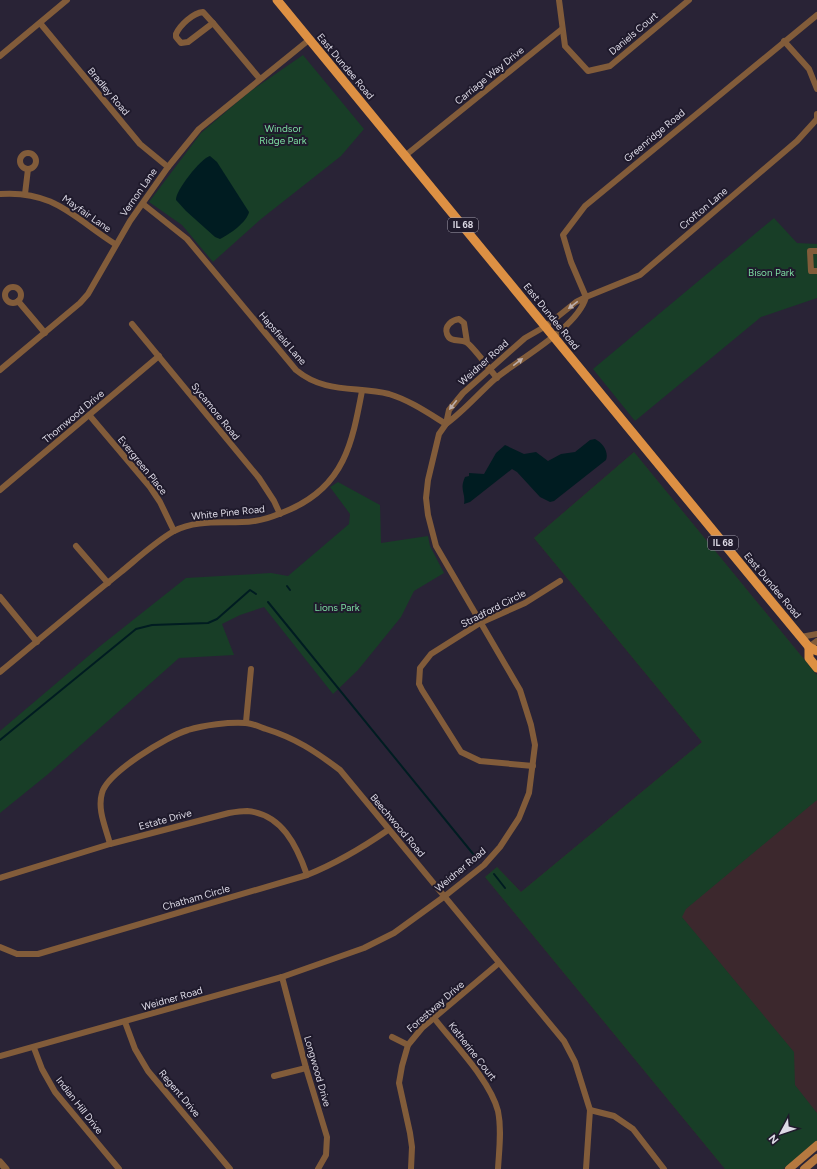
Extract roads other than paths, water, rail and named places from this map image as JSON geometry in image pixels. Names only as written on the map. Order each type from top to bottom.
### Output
[{"type":"main road","name":"East Dundee Road","points":[[277,0],[801,637],[814,646],[809,658],[817,668]]},
{"type":"main road","points":[[788,1169],[817,1145]]},
{"type":"main road","points":[[804,1169],[817,1158]]},
{"type":"street","points":[[0,56],[68,0]]},
{"type":"street","points":[[559,0],[562,29]]},
{"type":"street","name":"Daniels Court","points":[[562,29],[565,46],[588,71],[610,66],[689,0]]},
{"type":"street","points":[[213,23],[188,42],[181,43],[176,38],[179,28],[200,12],[205,13],[260,79]]},
{"type":"street","name":"Greenridge Road","points":[[586,297],[571,262],[563,235],[585,206],[817,15]]},
{"type":"street","name":"Bradley Road","points":[[40,23],[140,144],[168,167]]},
{"type":"street","name":"Carriage Way Drive","points":[[406,155],[562,29]]},
{"type":"street","name":"Vernon Lane","points":[[0,370],[80,303],[88,294],[96,283],[115,244],[168,167],[198,129],[310,39]]},
{"type":"street","points":[[784,41],[809,69],[817,89]]},
{"type":"street","name":"Crofton Lane","points":[[546,326],[576,302],[640,276],[797,141],[817,119],[817,114]]},
{"type":"street","points":[[25,194],[28,169]]},
{"type":"street","name":"Mayfair Lane","points":[[0,194],[25,194],[49,200],[62,206],[115,244]]},
{"type":"street","name":"Hapsfield Lane","points":[[143,204],[187,239],[296,370],[306,378],[323,385],[395,396],[446,424]]},
{"type":"street","points":[[817,251],[810,251],[810,271],[817,271]]},
{"type":"street","points":[[554,336],[569,324],[583,308],[586,297]]},
{"type":"street","points":[[18,300],[45,333]]},
{"type":"street","name":"Sycamore Road","points":[[132,324],[259,478],[274,501],[280,514]]},
{"type":"street","name":"Weidner Road","points":[[446,424],[449,410],[463,393],[489,368],[528,336],[546,326]]},
{"type":"street","name":"Weidner Road","points":[[0,1056],[34,1048],[282,977],[364,948],[394,932],[445,896],[484,865],[511,833],[529,792],[535,745],[531,725],[520,690],[438,550],[432,537],[426,498],[428,480],[439,434],[446,424],[456,417],[497,378],[554,336]]},
{"type":"street","points":[[466,342],[497,378]]},
{"type":"street","name":"Thornwood Drive","points":[[0,490],[90,416],[159,356]]},
{"type":"street","name":"White Pine Road","points":[[0,672],[174,531],[200,524],[256,521],[280,514],[314,497],[330,483],[343,462],[356,420],[362,391]]},
{"type":"street","name":"Evergreen Place","points":[[90,416],[150,487],[160,502],[174,531]]},
{"type":"street","points":[[76,546],[108,583]]},
{"type":"street","name":"Stradford Circle","points":[[533,766],[480,761],[461,752],[419,684],[420,668],[427,658],[480,623],[524,603],[560,581]]},
{"type":"street","points":[[0,597],[37,642]]},
{"type":"street","points":[[801,637],[817,634]]},
{"type":"street","points":[[246,722],[251,669]]},
{"type":"street","name":"Beechwood Road","points":[[110,844],[100,807],[102,794],[106,783],[124,767],[168,738],[188,730],[246,722],[288,736],[316,751],[340,770],[388,830],[445,896],[564,1041],[575,1062],[590,1110],[586,1169]]},
{"type":"street","name":"Estate Drive","points":[[0,878],[110,844],[229,813],[247,811],[266,817],[282,827],[292,840],[307,875]]},
{"type":"street","name":"Chatham Circle","points":[[0,947],[17,954],[38,954],[307,875],[332,865],[355,853],[388,830]]},
{"type":"street","name":"Forestway Drive","points":[[411,1169],[411,1140],[399,1083],[408,1045],[422,1028],[499,963]]},
{"type":"street","name":"Longwood Drive","points":[[282,977],[306,1068],[327,1137],[326,1155],[318,1169]]},
{"type":"street","name":"Katherine Court","points":[[434,1018],[488,1088],[498,1111],[500,1134],[498,1169]]},
{"type":"street","name":"Regent Drive","points":[[125,1022],[135,1049],[148,1071],[230,1169]]},
{"type":"street","points":[[392,1037],[408,1045]]},
{"type":"street","name":"Indian Hill Drive","points":[[34,1048],[42,1069],[55,1092],[119,1169]]},
{"type":"street","points":[[274,1076],[306,1068]]},
{"type":"street","points":[[590,1110],[614,1116],[633,1129],[664,1169]]},
{"type":"street","points":[[0,1162],[6,1169]]},
{"type":"waterway","points":[[287,586],[290,590]]},
{"type":"waterway","points":[[0,740],[136,629],[152,625],[208,623],[217,619],[250,590],[256,594]]},
{"type":"waterway","points":[[268,602],[474,855]]},
{"type":"waterway","points":[[494,874],[505,888]]},
{"type":"park label","name":"Windsor Ridge Park","points":[[283,134]]},
{"type":"park label","name":"Bison Park","points":[[771,272]]},
{"type":"park label","name":"Lions Park","points":[[337,607]]}]
